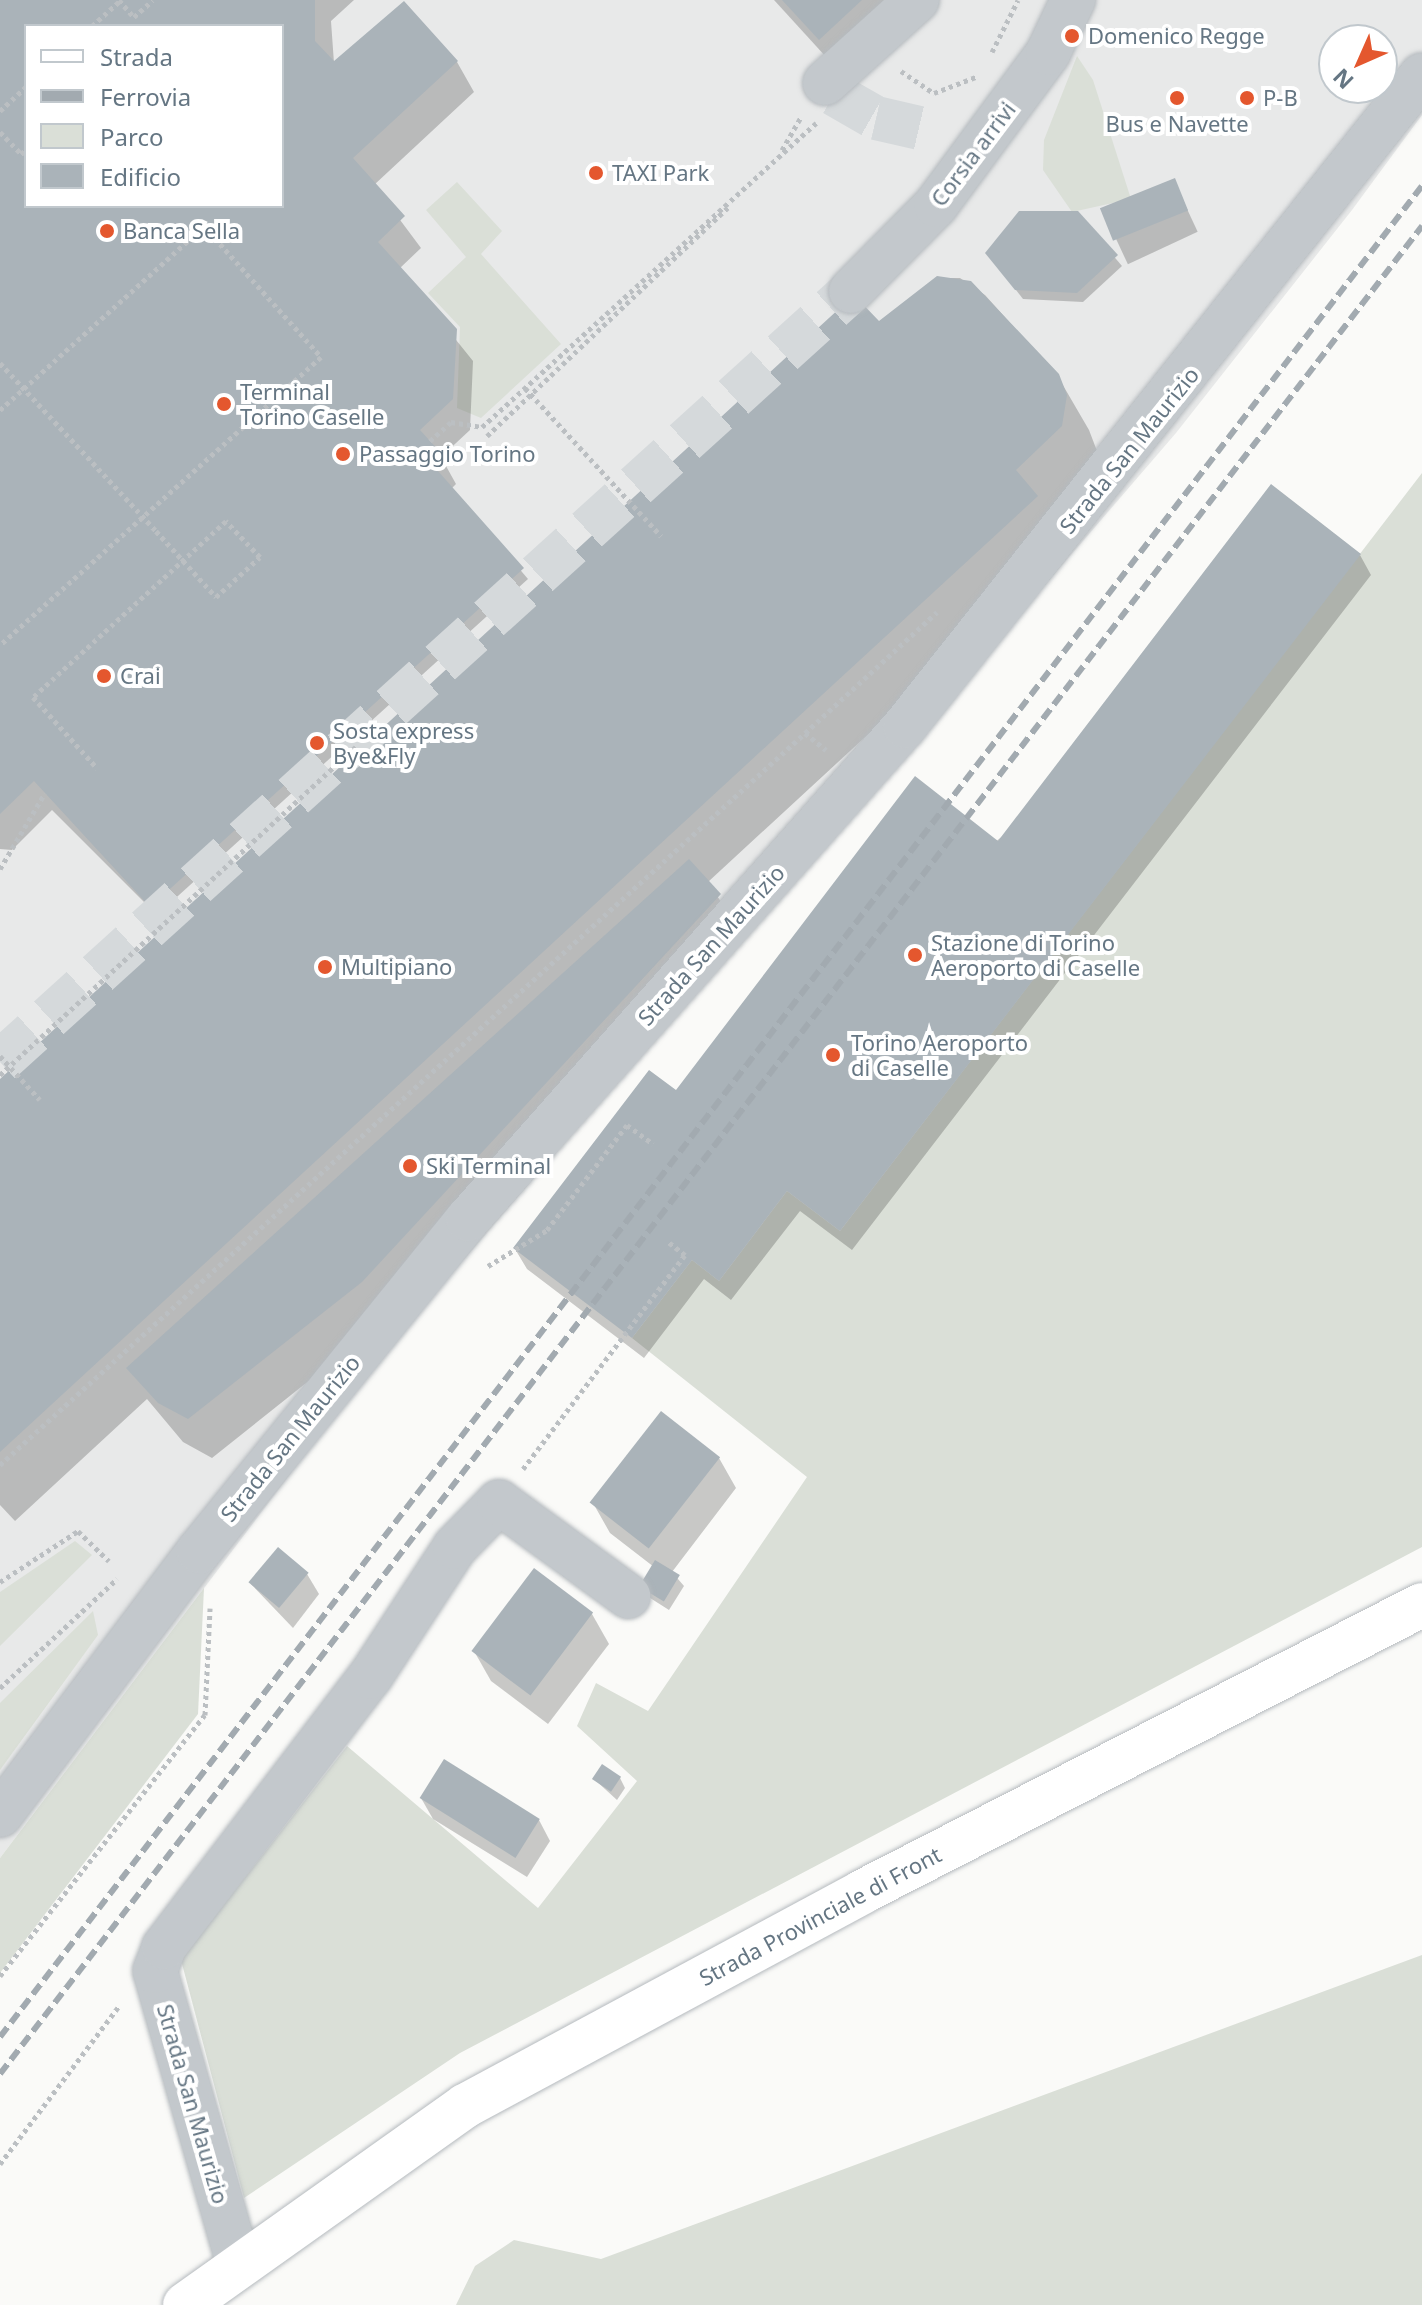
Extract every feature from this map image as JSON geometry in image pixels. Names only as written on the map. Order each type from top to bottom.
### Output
[{"type":"main road","name":"Strada Provinciale di Front","points":[[185,2305],[238,2262],[465,2106],[862,1892],[1422,1605]]},
{"type":"street","points":[[820,103],[917,0]]},
{"type":"street","name":"Corsia arrivi","points":[[851,291],[936,205],[1048,53],[1073,0]]},
{"type":"street","name":"Strada San Maurizio","points":[[0,1815],[199,1551],[468,1219],[860,776],[1014,594],[1422,75]]},
{"type":"street","points":[[499,1502],[628,1596]]},
{"type":"street","name":"Strada San Maurizio","points":[[238,2262],[155,1971],[164,1947],[370,1677],[455,1547],[499,1502]]},
{"type":"path","points":[[94,24],[119,0],[134,17],[153,0]]},
{"type":"path","points":[[987,61],[1018,0]]},
{"type":"path","points":[[894,63],[914,85],[934,93],[981,74]]},
{"type":"path","points":[[0,111],[24,89]]},
{"type":"path","points":[[430,441],[451,422],[482,427],[820,103]]},
{"type":"path","points":[[487,436],[776,162],[820,103]]},
{"type":"path","points":[[0,132],[21,154],[24,152]]},
{"type":"path","points":[[0,410],[204,226],[321,357],[0,645]]},
{"type":"path","points":[[0,363],[156,531],[176,553],[186,564],[216,597],[260,557],[226,521],[192,552],[181,563],[33,697],[97,768]]},
{"type":"path","points":[[525,388],[661,536]]},
{"type":"path","points":[[0,1465],[945,605]]},
{"type":"path","points":[[805,733],[860,776]]},
{"type":"path","points":[[0,1075],[356,747]]},
{"type":"path","points":[[0,869],[45,793]]},
{"type":"path","points":[[0,1056],[40,1100]]},
{"type":"path","points":[[480,1271],[547,1230],[627,1125],[653,1144]]},
{"type":"path","points":[[499,1502],[685,1255],[667,1241]]},
{"type":"path","points":[[0,1582],[78,1531],[109,1561]]},
{"type":"path","points":[[0,1688],[117,1579]]},
{"type":"path","points":[[0,1976],[205,1715],[211,1601]]},
{"type":"path","name":"Strada San Maurizio","points":[[0,2164],[125,1998]]},
{"type":"shaded area","points":[[0,0],[1422,0],[1422,115],[1352,210],[1176,433],[369,1370],[0,1858]]},
{"type":"green space","points":[[1077,56],[1093,80],[1131,199],[1072,212],[1043,170],[1044,140]]},
{"type":"green space","points":[[457,182],[502,231],[481,254],[561,344],[481,418],[457,408],[460,327],[428,293],[466,257],[426,210]]},
{"type":"green space","points":[[1422,473],[1422,1547],[460,2053],[244,2198],[181,1960],[347,1746],[538,1908],[637,1781],[577,1726],[596,1683],[648,1711],[807,1477],[632,1338],[692,1260],[719,1281],[787,1191],[840,1231]]},
{"type":"green space","points":[[75,1541],[92,1555],[0,1646],[0,1592]]},
{"type":"green space","points":[[204,1588],[198,1714],[0,1973],[0,1858]]},
{"type":"green space","points":[[93,1611],[98,1635],[0,1770],[0,1703]]},
{"type":"green space","points":[[1422,1955],[1422,2305],[456,2305],[475,2266],[514,2240],[601,2259]]},
{"type":"building","name":"Terminal Torino Caselle","points":[[0,0],[315,0],[315,41],[334,61],[404,1],[458,61],[353,158],[405,216],[378,242],[457,329],[453,399],[420,430],[441,453],[430,462],[524,568],[150,907],[34,781],[0,814]]},
{"type":"building","points":[[782,0],[862,0],[819,40]]},
{"type":"building","points":[[1175,178],[1188,210],[1113,241],[1100,208]]},
{"type":"building","points":[[1019,211],[1078,211],[1118,255],[1077,293],[1015,290],[985,253]]},
{"type":"building","name":"Multipiano","points":[[937,276],[971,281],[1059,374],[1067,395],[1062,426],[1016,470],[1038,496],[0,1452],[0,1079],[854,295],[879,321]]},
{"type":"building","name":"Stazione di Torino Aeroporto di Caselle","points":[[1271,484],[1361,554],[840,1231],[787,1191],[719,1281],[692,1260],[632,1338],[513,1248],[649,1070],[676,1090],[915,776],[998,841]]},
{"type":"building","name":"Ski Terminal","points":[[689,859],[721,894],[362,1282],[188,1419],[158,1403],[126,1368]]},
{"type":"building","points":[[661,1411],[720,1457],[649,1549],[590,1502]]},
{"type":"building","points":[[278,1547],[309,1573],[279,1608],[248,1582]]},
{"type":"building","points":[[655,1560],[680,1575],[664,1602],[639,1587]]},
{"type":"building","points":[[534,1568],[593,1613],[531,1696],[471,1651]]},
{"type":"building","points":[[444,1759],[540,1819],[515,1858],[420,1798]]},
{"type":"building","points":[[602,1764],[621,1777],[611,1792],[592,1779]]},
{"type":"tunnel","points":[[834,94],[876,118],[928,130]]},
{"type":"tunnel","points":[[0,1062],[851,291]]},
{"type":"railway","points":[[0,2037],[1422,186]]},
{"type":"railway","points":[[0,2074],[1422,226]]},
{"type":"place","name":"Domenico Regge","points":[[1072,36]]},
{"type":"place","name":"Bus e Navette","points":[[1177,98]]},
{"type":"place","name":"P-B","points":[[1247,98]]},
{"type":"place","name":"TAXI Park","points":[[596,173]]},
{"type":"place","name":"Banca Sella","points":[[107,231]]},
{"type":"place","name":"Terminal Torino Caselle","points":[[224,404]]},
{"type":"place","name":"Passaggio Torino","points":[[343,454]]},
{"type":"place","name":"Crai","points":[[104,676]]},
{"type":"place","name":"Sosta express Bye&Fly","points":[[317,743]]},
{"type":"place","name":"Stazione di Torino Aeroporto di Caselle","points":[[915,955]]},
{"type":"place","name":"Multipiano","points":[[325,967]]},
{"type":"place","name":"Torino Aeroporto di Caselle","points":[[833,1055]]},
{"type":"place","name":"Ski Terminal","points":[[410,1166]]}]
